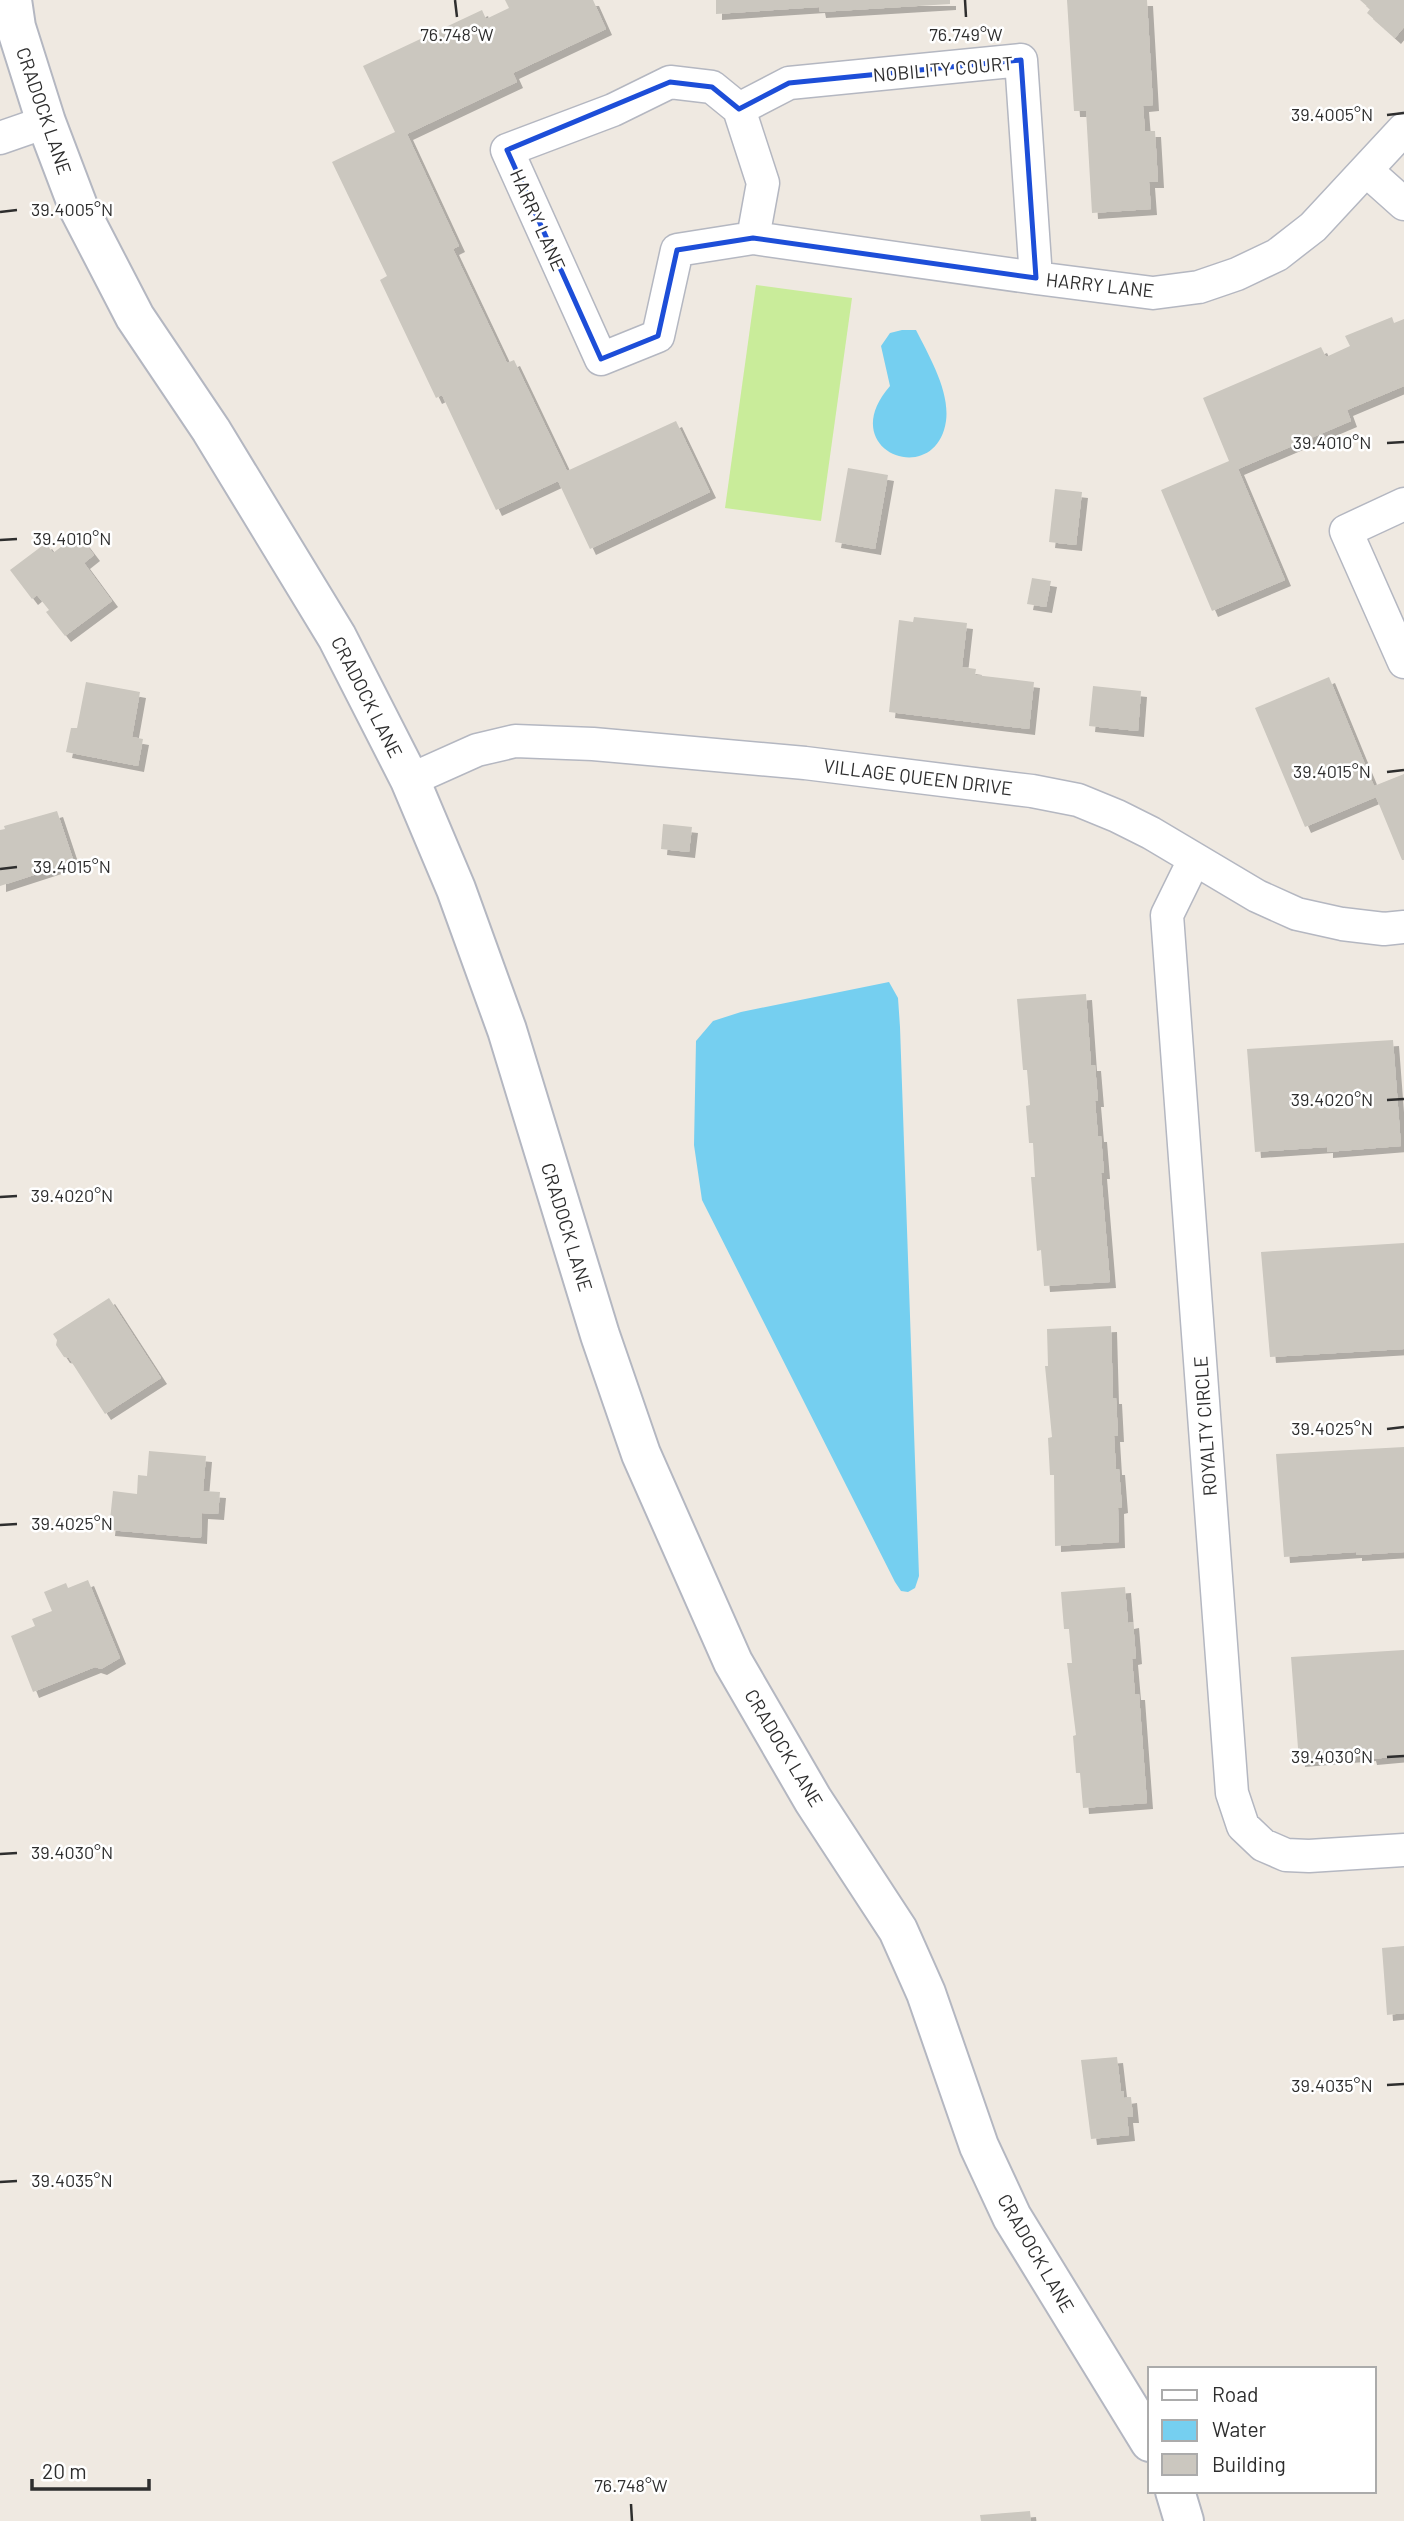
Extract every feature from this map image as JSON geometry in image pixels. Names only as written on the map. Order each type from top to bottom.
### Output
[{"type":"street","name":"CRADOCK LANE","points":[[12,0],[16,27],[46,122],[79,209],[135,317],[211,430],[337,637],[410,780],[456,888],[507,1030],[600,1335],[641,1454],[733,1662],[813,1800],[898,1930],[926,1993],[979,2146],[1012,2217],[1148,2439]]},
{"type":"street","name":"NOBILITY COURT","points":[[739,109],[789,83],[1021,60],[1036,278]]},
{"type":"street","name":"HARRY LANE","points":[[739,109],[712,87],[670,82],[613,110],[507,150],[601,359],[658,336],[677,250],[753,238],[1153,293],[1199,287],[1237,274],[1277,255],[1313,228],[1367,171]]},
{"type":"street","points":[[739,109],[763,183],[753,238]]},
{"type":"street","points":[[0,138],[46,122]]},
{"type":"street","points":[[1404,129],[1367,171],[1404,204]]},
{"type":"street","points":[[1404,504],[1346,531],[1404,662]]},
{"type":"street","name":"VILLAGE QUEEN DRIVE","points":[[410,780],[477,750],[515,741],[593,744],[805,763],[1032,791],[1078,800],[1151,833],[1257,896],[1297,914],[1342,925],[1384,929],[1404,927]]},
{"type":"street","name":"ROYALTY CIRCLE","points":[[1194,860],[1167,915],[1232,1793],[1243,1826],[1263,1845],[1286,1855],[1404,1850]]},
{"type":"street","points":[[1176,2493],[1184,2521]]},
{"type":"highlighted area","points":[[1021,60],[1036,278],[753,238],[677,250],[658,336],[601,359],[507,150],[670,82],[712,87],[739,109],[789,83]]},
{"type":"green space","points":[[756,285],[852,298],[821,521],[725,508]]},
{"type":"water","points":[[916,330],[942,386],[946,410],[946,421],[938,442],[925,454],[909,457],[893,454],[880,444],[873,429],[876,409],[890,386],[881,346],[890,333]]},
{"type":"water","points":[[889,982],[898,998],[900,1027],[919,1576],[915,1588],[908,1592],[901,1591],[895,1582],[702,1200],[694,1145],[696,1041],[713,1021],[741,1012]]},
{"type":"building","points":[[505,0],[593,0],[606,29],[513,73],[517,82],[407,134],[459,246],[453,249],[507,363],[514,360],[567,471],[676,421],[710,492],[590,549],[558,481],[496,510],[442,395],[436,398],[380,280],[387,276],[332,162],[395,132],[363,66],[482,10],[486,19],[509,8]]},
{"type":"building","points":[[716,0],[950,0],[950,4],[820,12],[819,7],[716,14]]},
{"type":"building","points":[[1067,0],[1147,0],[1153,105],[1143,106],[1145,131],[1155,131],[1158,182],[1149,182],[1151,209],[1092,213],[1086,111],[1074,111]]},
{"type":"building","points":[[1360,0],[1404,0],[1404,27],[1395,38],[1367,13],[1370,9]]},
{"type":"building","points":[[1392,317],[1394,323],[1404,319],[1404,386],[1347,410],[1351,421],[1238,469],[1285,580],[1212,611],[1161,490],[1229,461],[1203,398],[1321,347],[1326,357],[1350,346],[1345,336]]},
{"type":"building","points":[[848,468],[888,475],[875,549],[835,542]]},
{"type":"building","points":[[1055,489],[1082,492],[1076,545],[1049,542]]},
{"type":"building","points":[[78,534],[94,555],[84,563],[112,601],[65,636],[46,612],[49,610],[37,595],[32,599],[10,570],[46,543],[53,553]]},
{"type":"building","points":[[1032,578],[1051,581],[1046,607],[1027,604]]},
{"type":"building","points":[[914,617],[967,623],[962,667],[976,669],[975,675],[1034,682],[1029,729],[889,712],[899,620],[913,622]]},
{"type":"building","points":[[1329,677],[1374,786],[1404,774],[1404,860],[1376,797],[1305,827],[1255,708]]},
{"type":"building","points":[[86,682],[140,692],[132,737],[143,739],[138,766],[66,752],[71,728],[77,728]]},
{"type":"building","points":[[1093,686],[1141,691],[1138,731],[1089,726]]},
{"type":"building","points":[[57,811],[74,862],[0,886],[0,830],[5,829],[4,826]]},
{"type":"building","points":[[663,824],[692,827],[689,852],[661,849]]},
{"type":"building","points":[[1086,994],[1091,1065],[1095,1065],[1098,1136],[1101,1136],[1104,1173],[1101,1173],[1110,1282],[1044,1286],[1041,1250],[1037,1251],[1031,1177],[1035,1177],[1033,1143],[1029,1143],[1026,1106],[1030,1105],[1027,1070],[1023,1070],[1017,999]]},
{"type":"building","points":[[1393,1040],[1401,1146],[1327,1152],[1327,1147],[1255,1152],[1247,1049]]},
{"type":"building","points":[[1404,1243],[1404,1349],[1270,1357],[1261,1252]]},
{"type":"building","points":[[109,1298],[161,1378],[105,1414],[69,1358],[64,1357],[56,1345],[57,1340],[53,1334]]},
{"type":"building","points":[[1111,1326],[1113,1398],[1116,1398],[1118,1436],[1114,1436],[1116,1469],[1119,1469],[1122,1507],[1118,1508],[1119,1542],[1055,1546],[1054,1475],[1050,1475],[1048,1438],[1052,1437],[1045,1366],[1048,1366],[1047,1329]]},
{"type":"building","points":[[1404,1447],[1404,1552],[1284,1557],[1276,1454]]},
{"type":"building","points":[[149,1451],[206,1456],[203,1491],[220,1492],[218,1514],[202,1513],[201,1538],[109,1530],[113,1491],[137,1494],[138,1475],[147,1476]]},
{"type":"building","points":[[88,1580],[120,1658],[101,1669],[95,1667],[33,1692],[11,1636],[35,1626],[32,1619],[52,1611],[44,1592],[66,1583],[68,1588]]},
{"type":"building","points":[[1125,1587],[1128,1623],[1133,1622],[1136,1658],[1132,1659],[1135,1694],[1139,1694],[1147,1803],[1083,1808],[1080,1773],[1076,1773],[1073,1736],[1076,1735],[1067,1663],[1072,1663],[1069,1629],[1064,1629],[1061,1592]]},
{"type":"building","points":[[1404,1650],[1404,1756],[1371,1759],[1370,1755],[1299,1761],[1291,1657]]},
{"type":"building","points":[[1404,1946],[1404,2013],[1387,2015],[1382,1948]]},
{"type":"building","points":[[1117,2057],[1121,2091],[1124,2091],[1124,2098],[1131,2097],[1133,2117],[1127,2117],[1129,2135],[1091,2139],[1081,2060]]},
{"type":"building","points":[[1030,2511],[1031,2521],[981,2521],[980,2515]]}]
